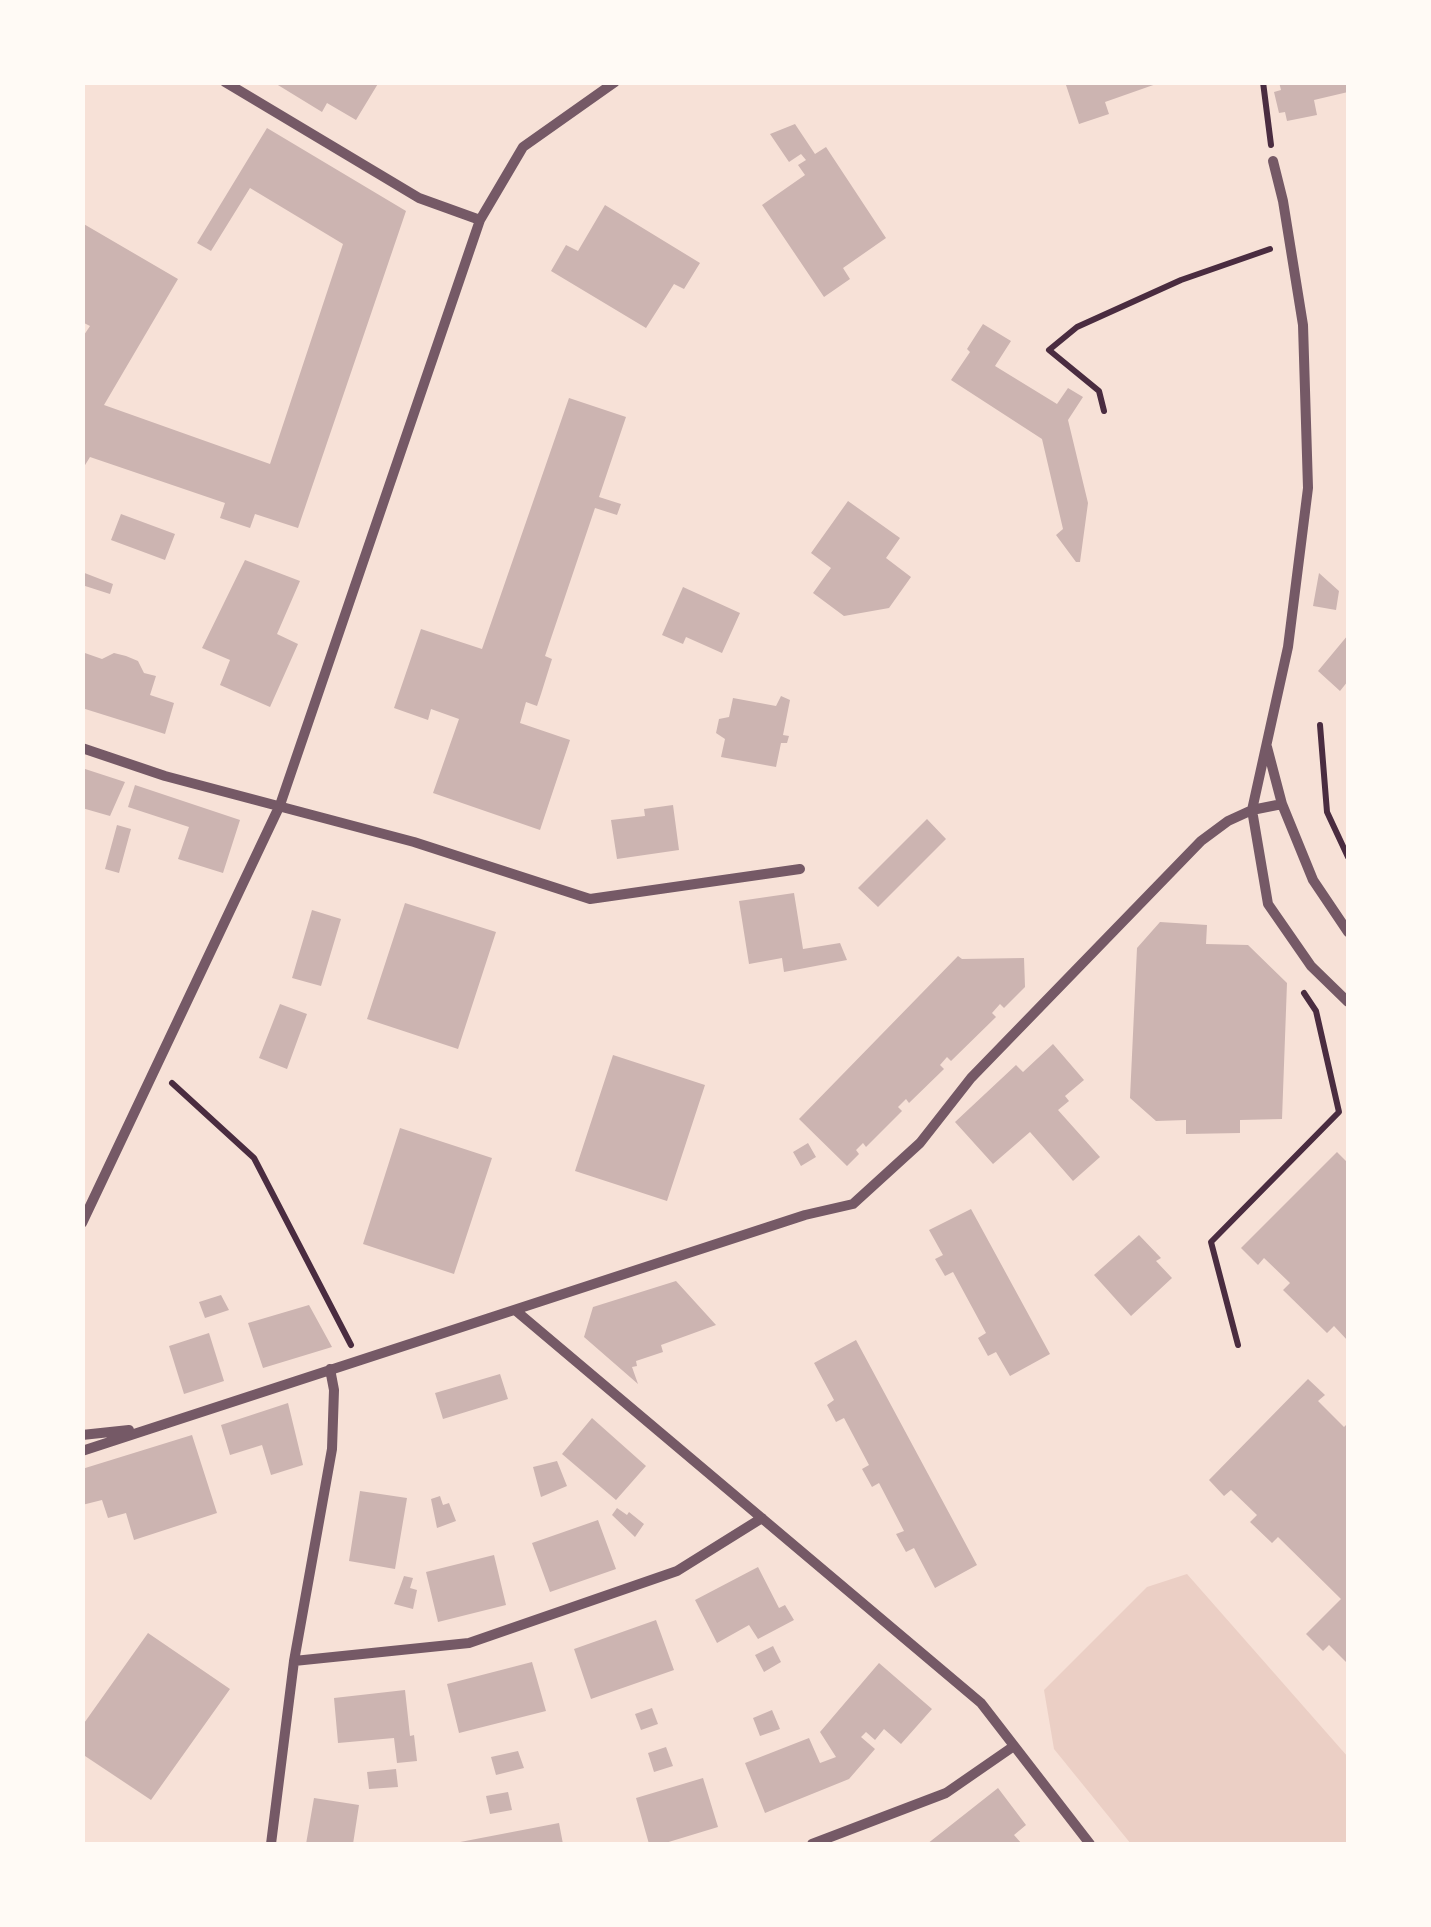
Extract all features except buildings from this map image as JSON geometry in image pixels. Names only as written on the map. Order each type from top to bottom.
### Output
[{"type":"street","points":[[225,82],[419,198],[480,220]]},
{"type":"street","points":[[82,1223],[280,805],[480,220],[523,146],[615,82]]},
{"type":"street","points":[[1273,161],[1303,326],[1308,488],[1288,647],[1252,810],[1268,904],[1311,966],[1348,1002]]},
{"type":"street","points":[[1266,741],[1282,804],[1312,880],[1348,932]]},
{"type":"street","points":[[82,748],[165,776],[414,842],[590,900],[800,868]]},
{"type":"street","points":[[82,1451],[805,1215],[853,1204],[920,1143],[971,1078],[1201,841],[1228,821],[1252,810],[1282,804]]},
{"type":"street","points":[[515,1310],[981,1703],[1090,1844]]},
{"type":"street","points":[[271,1844],[294,1662],[332,1448],[334,1390],[330,1369]]},
{"type":"street","points":[[82,1436],[145,1428]]},
{"type":"street","points":[[294,1662],[469,1643],[677,1571],[762,1518]]},
{"type":"street","points":[[812,1844],[946,1792],[1014,1746]]},
{"type":"path","points":[[1263,82],[1273,161]]},
{"type":"path","points":[[1104,411],[1099,392],[1049,350],[1077,327],[1164,288],[1290,242]]},
{"type":"path","points":[[1320,725],[1327,812],[1348,857]]},
{"type":"path","points":[[1238,1345],[1211,1242],[1339,1112],[1316,1010],[1295,981],[1311,966]]},
{"type":"path","points":[[156,1068],[254,1158],[359,1360]]},
{"type":"shaded area","points":[[1187,1574],[1348,1757],[1348,1844],[1131,1844],[1054,1749],[1044,1690],[1147,1587]]}]
